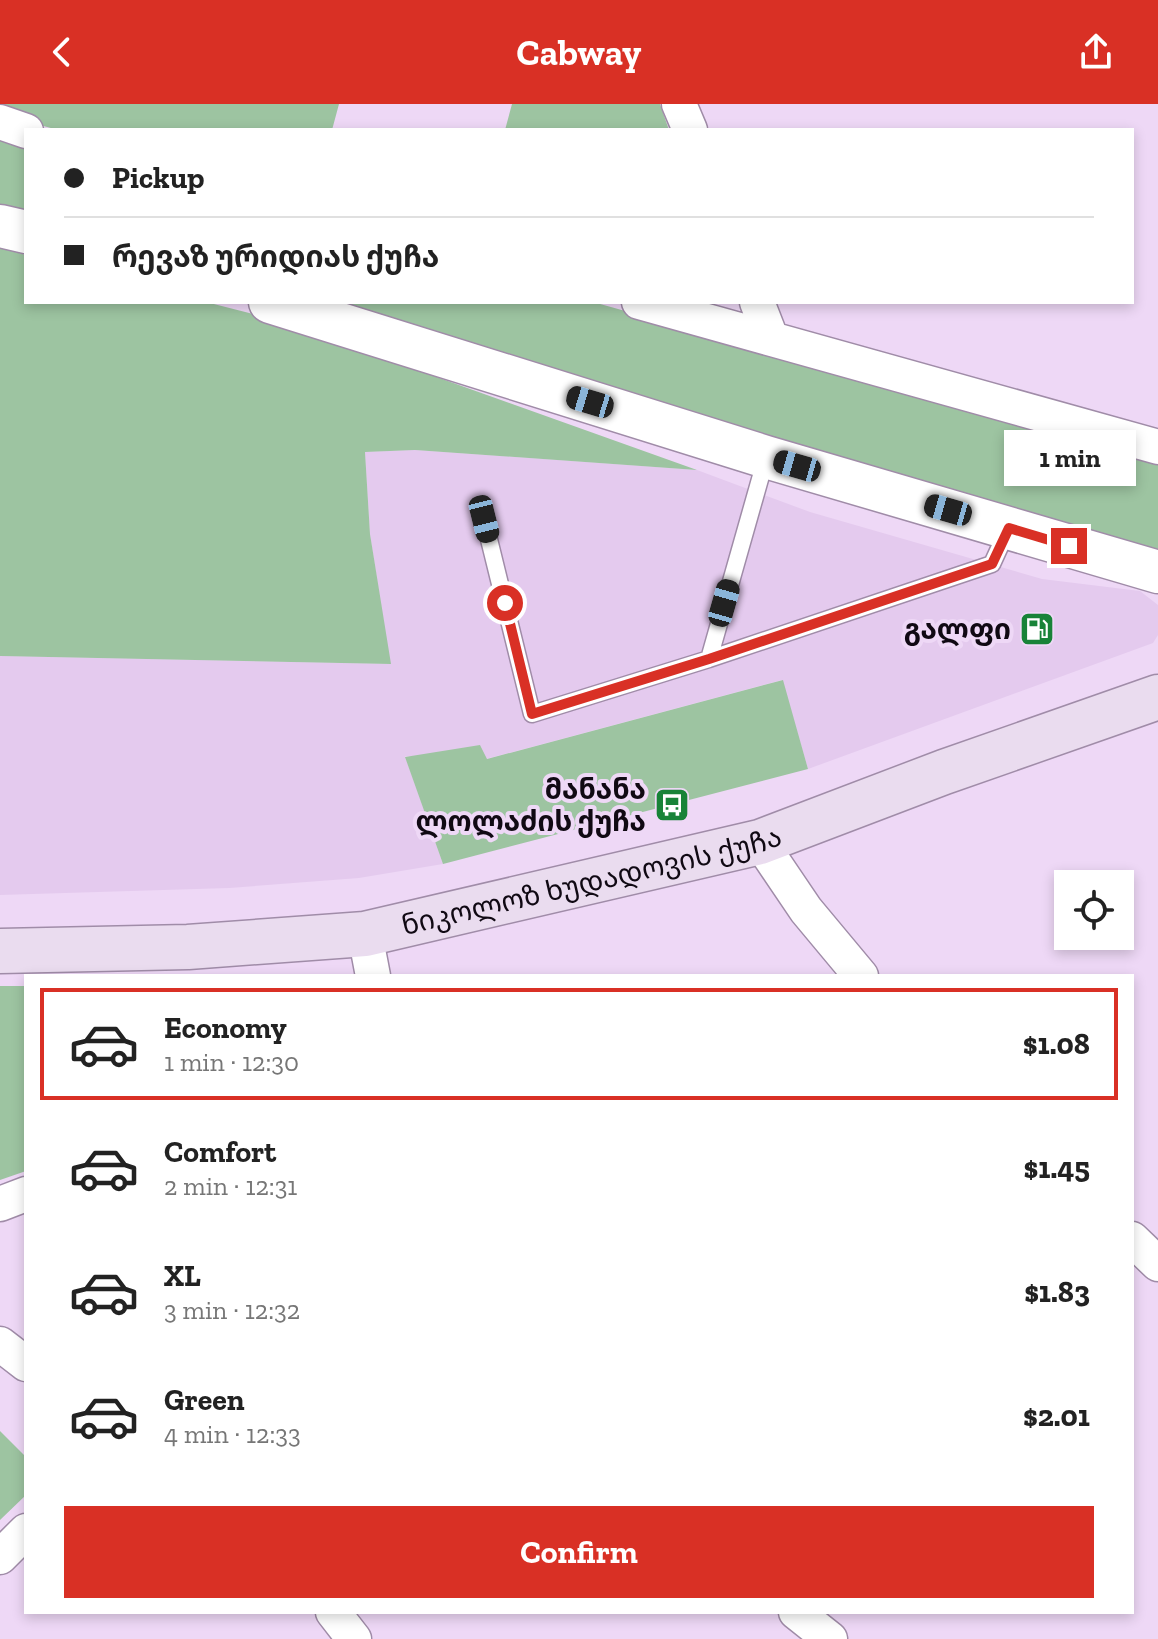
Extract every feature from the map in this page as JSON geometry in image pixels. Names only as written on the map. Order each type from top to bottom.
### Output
[{"type":"main road","name":"ნიკოლოზ ხუდადოვის ქუჩა","points":[[0,951],[188,947],[369,955],[760,842],[944,772],[1158,697]]},
{"type":"street","points":[[679,104],[689,128]]},
{"type":"street","points":[[0,122],[24,130]]},
{"type":"street","points":[[0,226],[24,232]]},
{"type":"street","points":[[276,304],[766,457],[1158,572]]},
{"type":"street","points":[[646,304],[1158,447]]},
{"type":"street","points":[[758,304],[771,338]]},
{"type":"street","points":[[760,842],[806,910],[859,974]]},
{"type":"street","points":[[0,1204],[24,1195]]},
{"type":"street","points":[[1134,1241],[1158,1264]]},
{"type":"street","points":[[0,1344],[24,1362]]},
{"type":"street","points":[[0,1557],[24,1533]]},
{"type":"street","points":[[335,1614],[354,1639]]},
{"type":"street","points":[[799,1614],[830,1639]]},
{"type":"lane","points":[[709,659],[766,457]]},
{"type":"lane","points":[[484,519],[532,714],[709,659],[992,564],[1009,528]]},
{"type":"shaded area","points":[[415,450],[697,470],[810,512],[1042,579],[1140,591],[1158,605],[1158,635],[1153,643],[808,769],[782,680],[486,759],[405,756],[443,864],[359,878],[229,888],[0,895],[0,656],[390,664],[370,534],[365,452]]},
{"type":"green space","points":[[0,104],[339,104],[333,128],[51,128],[0,114]]},
{"type":"green space","points":[[512,104],[660,104],[668,128],[506,128]]},
{"type":"green space","points":[[0,135],[24,142],[24,221],[0,215]]},
{"type":"green space","points":[[0,248],[24,254],[24,304],[214,304],[280,321],[697,470],[415,450],[365,452],[370,534],[391,664],[0,656]]},
{"type":"green space","points":[[330,304],[600,304],[1158,460],[1158,549],[1013,515]]},
{"type":"green space","points":[[783,680],[808,769],[443,864],[405,757],[480,745],[487,759]]},
{"type":"green space","points":[[0,986],[24,986],[24,1172],[0,1180]]},
{"type":"green space","points":[[0,1431],[24,1455],[24,1497],[0,1520]]},
{"type":"place","name":"გალფი","points":[[1037,629]]},
{"type":"place","name":"მანანა ლოლაძის ქუჩა","points":[[672,805]]},
{"type":"route","points":[[505,603],[532,714],[709,659],[992,564],[1009,528],[1069,546]]}]
